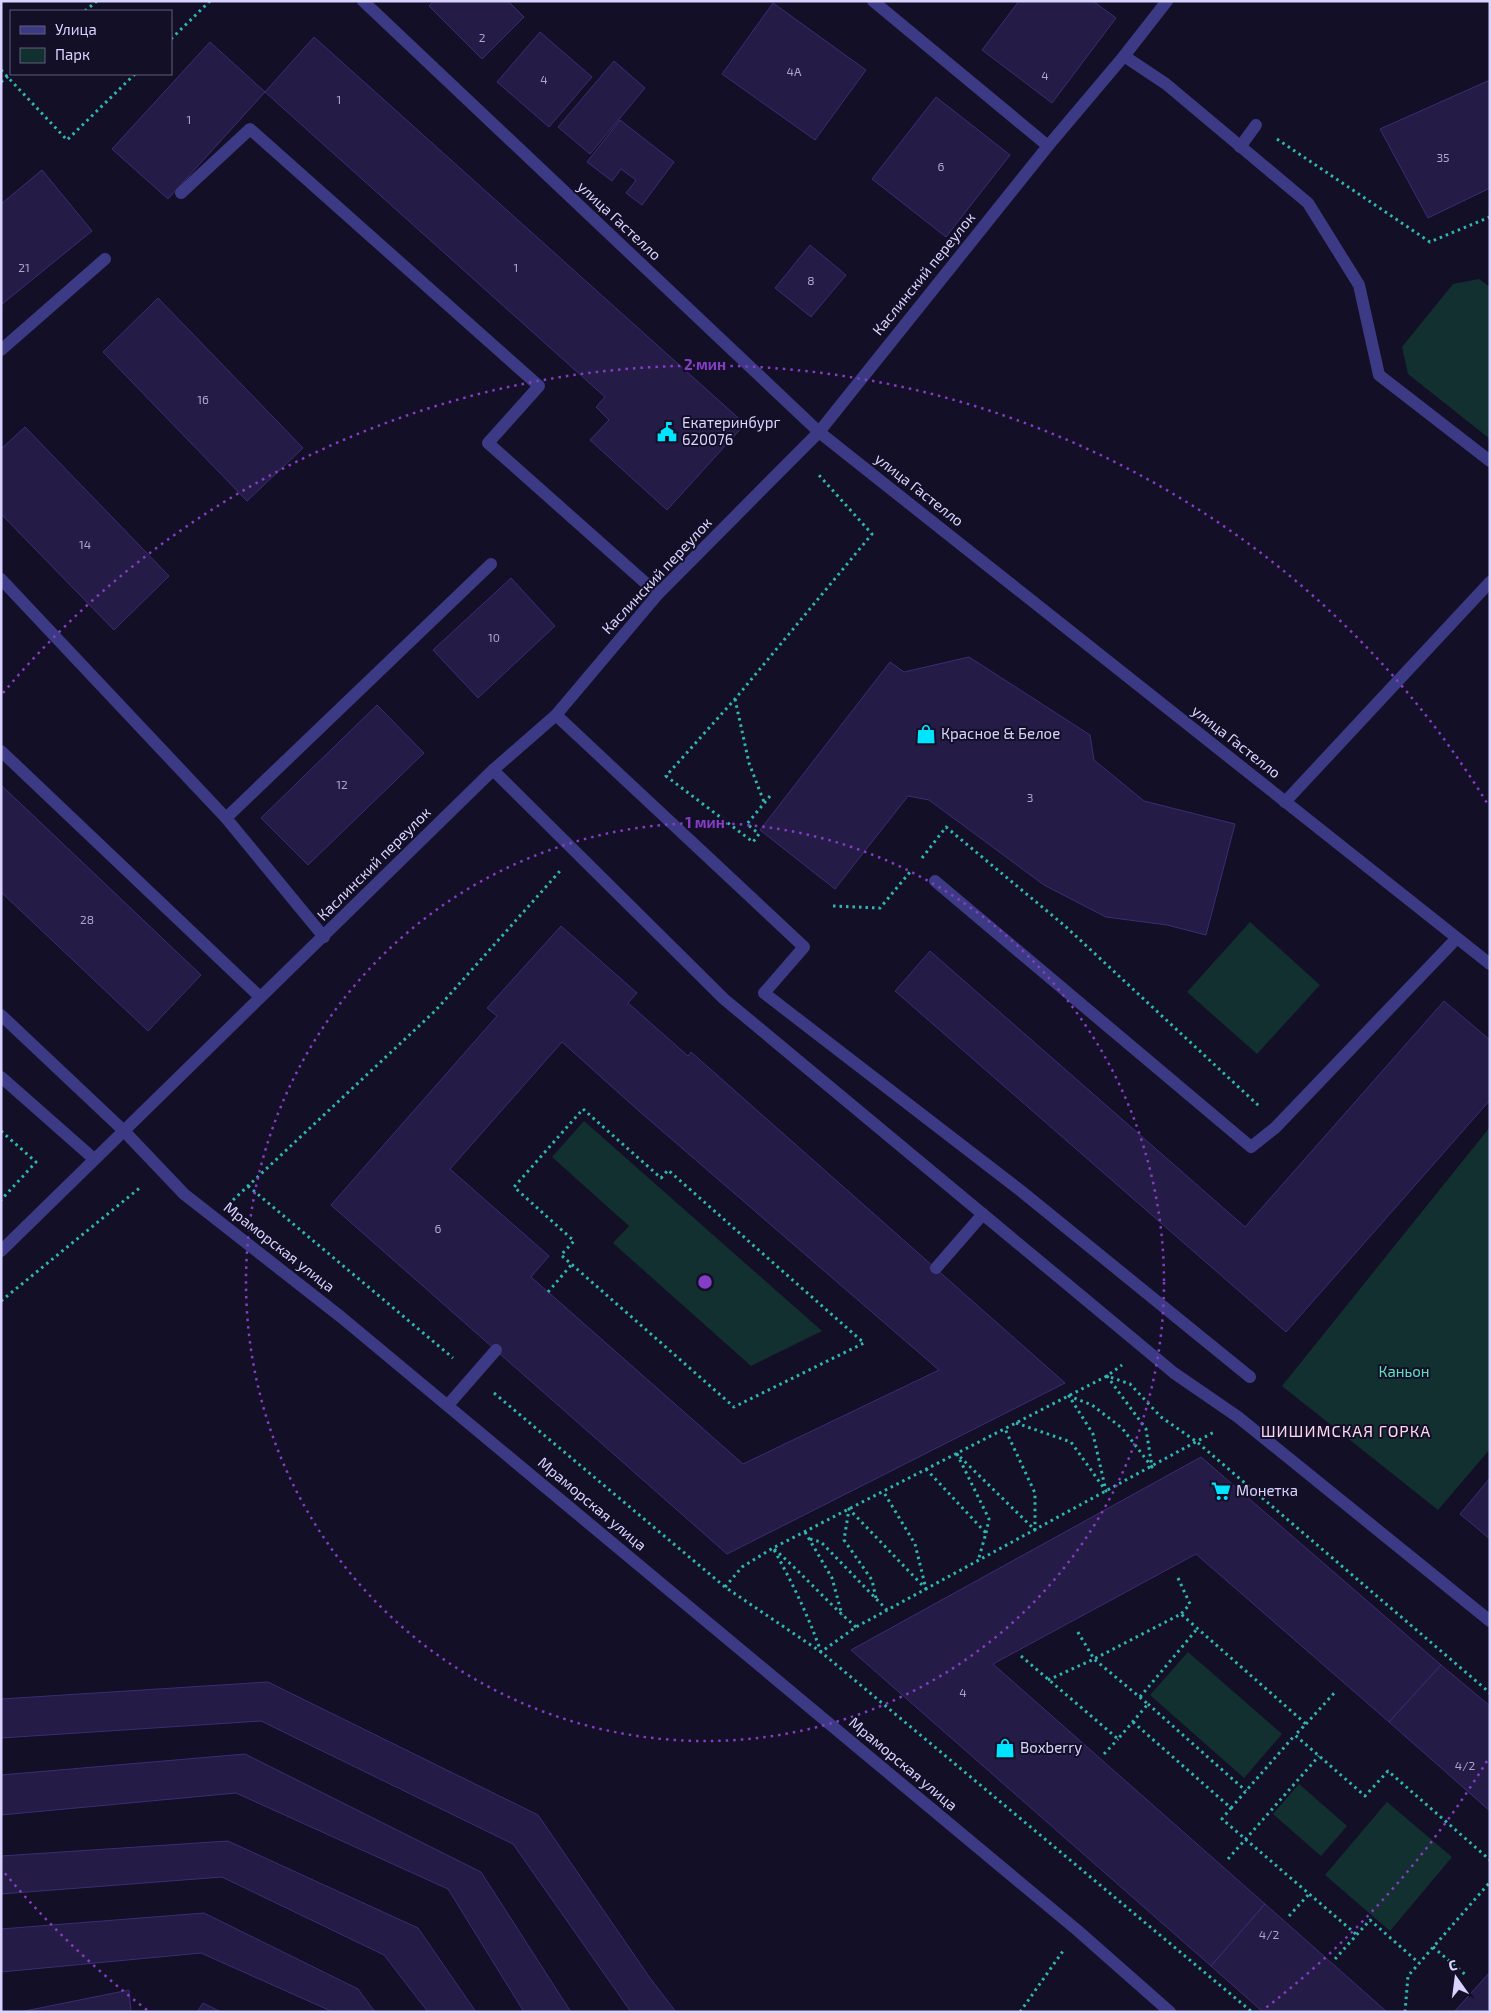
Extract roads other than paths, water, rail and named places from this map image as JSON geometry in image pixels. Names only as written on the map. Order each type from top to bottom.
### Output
[{"type":"street","name":"улица Гастелло","points":[[363,1],[819,432],[1490,964]]},
{"type":"street","points":[[872,1],[1048,146]]},
{"type":"street","name":"Каслинский переулок","points":[[1,1251],[493,770],[556,715],[658,594],[819,432],[1167,1]]},
{"type":"street","points":[[1124,56],[1166,84],[1308,202],[1359,285],[1379,375],[1490,461]]},
{"type":"street","points":[[1240,147],[1256,125]]},
{"type":"street","points":[[181,193],[250,130],[539,386],[488,443],[658,594]]},
{"type":"street","points":[[1,350],[105,259]]},
{"type":"street","points":[[226,818],[491,564]]},
{"type":"street","points":[[1,579],[226,818],[324,937]]},
{"type":"street","points":[[1285,802],[1490,582]]},
{"type":"street","points":[[556,715],[804,947],[764,993],[1021,1191],[1250,1377]]},
{"type":"street","points":[[1,751],[260,997]]},
{"type":"street","points":[[493,770],[724,999],[1174,1373],[1238,1417],[1490,1621]]},
{"type":"street","points":[[935,881],[1251,1147],[1275,1128],[1457,938]]},
{"type":"street","name":"Мраморская улица","points":[[1,1014],[124,1131],[184,1194],[341,1317],[448,1405],[1077,1930],[1170,2012]]},
{"type":"street","points":[[1,1077],[94,1159]]},
{"type":"street","points":[[936,1268],[983,1214]]},
{"type":"street","points":[[448,1405],[496,1350]]},
{"type":"place","name":"Екатеринбург 620076","points":[[667,432]]},
{"type":"place","name":"Красное & Белое","points":[[926,734]]},
{"type":"place","name":"Монетка","points":[[1221,1491]]},
{"type":"place","name":"Boxberry","points":[[1005,1748]]},
{"type":"district","name":"ШИШИМСКАЯ ГОРКА","points":[[1346,1431]]},
{"type":"park label","name":"Каньон","points":[[1404,1372]]}]
